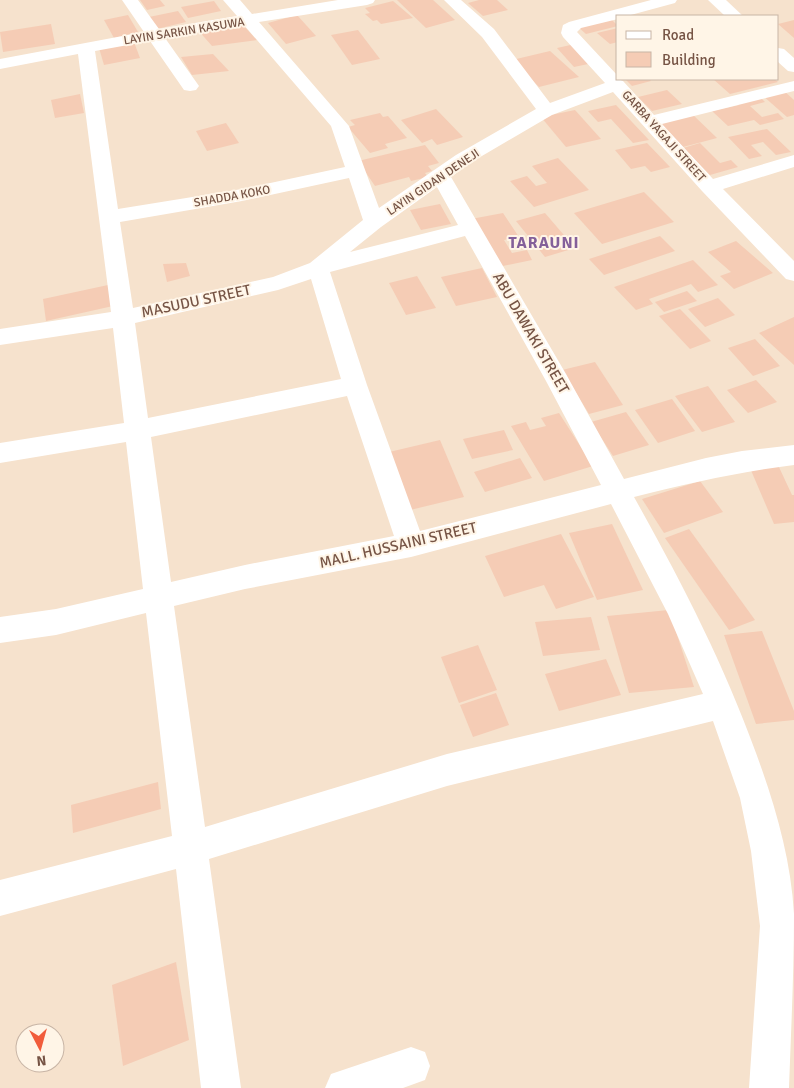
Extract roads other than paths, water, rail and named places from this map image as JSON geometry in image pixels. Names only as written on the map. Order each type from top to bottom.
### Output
[{"type":"street","points":[[130,0],[190,86]]},
{"type":"street","name":"LAYIN GIDAN DENEJI","points":[[230,0],[340,126],[374,222],[463,159],[546,111],[617,85]]},
{"type":"street","name":"LAYIN SARKIN KASUWA","points":[[0,64],[153,35],[343,2],[367,0]]},
{"type":"street","points":[[452,0],[488,33],[546,111]]},
{"type":"street","name":"GARBA YAGAJI STREET","points":[[669,0],[575,25],[569,29],[569,34],[709,187],[794,274]]},
{"type":"street","points":[[716,0],[734,15]]},
{"type":"street","points":[[86,48],[138,430],[220,1088]]},
{"type":"street","points":[[779,54],[794,67]]},
{"type":"street","points":[[650,122],[794,86]]},
{"type":"street","points":[[709,187],[794,161]]},
{"type":"street","name":"SHADDA KOKO","points":[[110,217],[242,195],[355,171]]},
{"type":"street","name":"ABU DAWAKI STREET","points":[[441,176],[558,380],[680,608],[723,704],[756,798],[786,928],[769,1088]]},
{"type":"street","name":"MASUDU STREET","points":[[0,337],[123,318],[278,283],[318,268],[374,222]]},
{"type":"street","points":[[410,544],[355,385],[318,268],[472,228]]},
{"type":"street","points":[[0,453],[138,430],[355,385]]},
{"type":"street","name":"MALL. HUSSAINI STREET","points":[[0,630],[56,622],[245,577],[410,544],[724,464],[794,456]]},
{"type":"street","points":[[0,898],[191,848],[447,770],[723,704]]},
{"type":"street","points":[[345,1088],[411,1066]]},
{"type":"district","name":"TARAUNI","points":[[544,242]]}]
